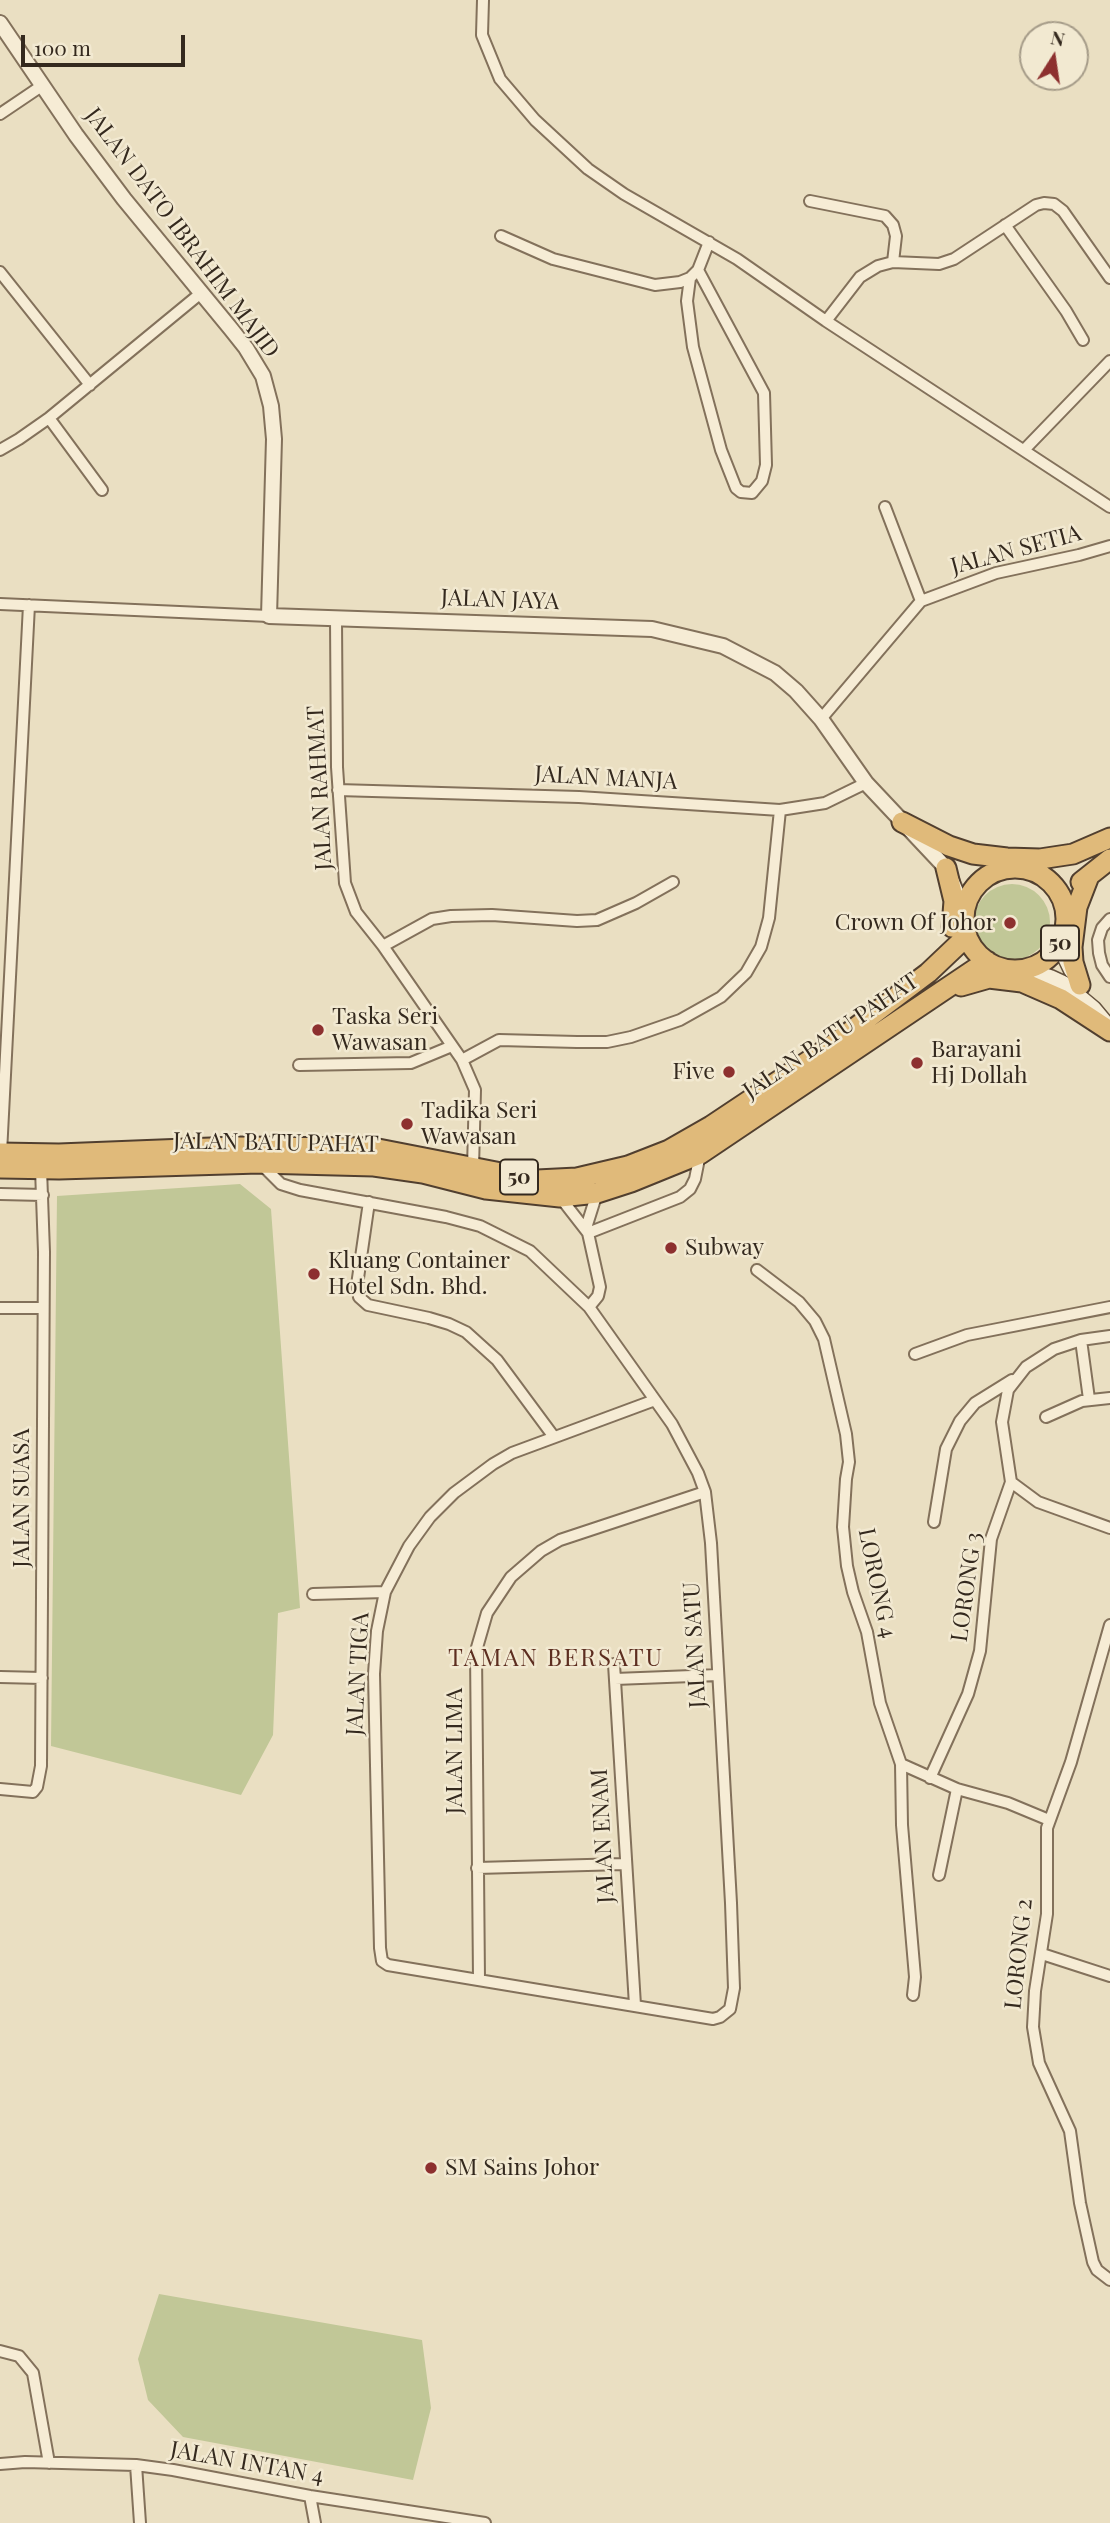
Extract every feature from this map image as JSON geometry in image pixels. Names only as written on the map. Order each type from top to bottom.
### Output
[{"type":"highway","points":[[909,828],[948,846],[974,854],[1007,858],[1040,859],[1073,854],[1110,838]]},
{"type":"highway","points":[[987,961],[975,950],[967,936],[964,910],[970,894],[980,881],[995,872],[1078,861],[1110,838]]},
{"type":"highway","name":"50","points":[[987,961],[999,967],[1023,969],[1038,965],[1050,956],[1060,945],[1065,933],[1066,908],[1073,888],[1110,859]]},
{"type":"highway","points":[[928,974],[946,950],[951,935],[954,901],[946,868]]},
{"type":"highway","name":"50","points":[[1020,868],[1041,874],[1052,883],[1061,894],[1066,908]]},
{"type":"highway","points":[[1080,985],[1073,962],[1072,947],[1077,907],[1089,876]]},
{"type":"highway","name":"JALAN BATU PAHAT","points":[[0,1153],[59,1154],[236,1147],[373,1148],[537,1180],[578,1178],[628,1167],[669,1150],[711,1126],[831,1046],[928,974],[967,936]]},
{"type":"highway","name":"JALAN BATU PAHAT","points":[[0,1168],[259,1163],[374,1166],[423,1173],[486,1189],[560,1197],[597,1192],[631,1182],[700,1154],[987,961]]},
{"type":"highway","points":[[930,1000],[972,981],[989,978],[1022,982],[1061,999],[1110,1030]]},
{"type":"main road","points":[[1060,945],[1093,1009],[1110,1030]]},
{"type":"main road","points":[[1023,969],[1063,984],[1093,1009]]},
{"type":"street","points":[[483,0],[482,35],[500,79],[559,145],[588,169],[624,194],[709,242],[1110,507]]},
{"type":"street","name":"JALAN DATO IBRAHIM MAJID","points":[[0,23],[124,199],[250,355],[262,376],[271,406],[274,439],[270,615]]},
{"type":"street","points":[[0,114],[43,85]]},
{"type":"street","points":[[810,201],[885,216],[893,225],[896,236],[893,262]]},
{"type":"street","points":[[826,321],[860,278],[878,266],[893,262],[939,264],[954,259],[1036,205],[1044,203],[1054,204],[1063,211],[1110,278]]},
{"type":"street","points":[[1005,225],[1066,311],[1083,340]]},
{"type":"street","points":[[501,236],[542,255],[640,283],[668,284],[694,274]]},
{"type":"street","points":[[694,274],[764,393],[766,465],[762,481],[752,493],[741,492],[736,488],[720,450],[693,347],[687,301],[694,274],[709,242]]},
{"type":"street","points":[[0,272],[90,385]]},
{"type":"street","points":[[0,450],[49,418],[201,293]]},
{"type":"street","points":[[1024,450],[1110,361]]},
{"type":"street","points":[[49,418],[103,490]]},
{"type":"street","points":[[886,507],[921,601]]},
{"type":"street","name":"JALAN SETIA","points":[[821,719],[921,601],[996,573],[1110,546]]},
{"type":"street","name":"JALAN JAYA","points":[[0,604],[336,619],[652,629],[723,646],[775,673],[796,691],[821,719],[866,783],[946,868],[964,910]]},
{"type":"street","points":[[0,1153],[29,605]]},
{"type":"street","name":"JALAN RAHMAT","points":[[336,619],[338,790],[345,883],[356,912],[383,946],[462,1060],[475,1090],[473,1168]]},
{"type":"street","name":"JALAN MANJA","points":[[338,790],[579,797],[780,810],[825,803],[866,783]]},
{"type":"street","points":[[462,1060],[499,1040],[607,1042],[631,1037],[680,1020],[721,997],[746,973],[761,947],[769,918],[780,810]]},
{"type":"street","name":"JALAN JAYA","points":[[909,828],[941,849],[966,859],[1020,868]]},
{"type":"street","points":[[383,946],[422,923],[451,916],[492,915],[597,920],[636,903],[673,882]]},
{"type":"street","points":[[1110,919],[1102,928],[1098,940],[1102,965],[1110,977]]},
{"type":"street","points":[[299,1065],[411,1063],[452,1046]]},
{"type":"street","points":[[587,1231],[680,1197],[690,1189],[695,1179],[700,1154]]},
{"type":"street","name":"JALAN SATU","points":[[259,1163],[281,1184],[300,1190],[446,1216],[480,1226],[530,1251],[589,1307],[684,1445],[705,1492],[711,1543],[718,1675],[734,1988],[732,2004],[725,2014],[716,2019],[480,1979]]},
{"type":"street","name":"JALAN SUASA","points":[[0,1789],[29,1792],[37,1787],[41,1766],[41,1169]]},
{"type":"street","points":[[587,1231],[597,1192]]},
{"type":"street","points":[[0,1194],[43,1195]]},
{"type":"street","points":[[560,1197],[587,1231],[600,1287],[598,1296],[589,1307]]},
{"type":"street","points":[[369,1202],[357,1285],[359,1297],[368,1305],[429,1318],[466,1332],[497,1360],[554,1437]]},
{"type":"street","name":"LORONG 4","points":[[757,1270],[799,1302],[815,1321],[824,1339],[849,1449],[843,1527],[847,1566],[867,1632],[880,1703],[901,1765],[902,1825],[915,1977],[913,1995]]},
{"type":"street","points":[[915,1354],[967,1335],[1110,1307]]},
{"type":"street","points":[[0,1308],[43,1308]]},
{"type":"street","points":[[934,1522],[946,1449],[960,1421],[975,1403],[1016,1378],[1026,1367],[1054,1349],[1081,1339],[1110,1336]]},
{"type":"street","points":[[1081,1339],[1090,1399]]},
{"type":"street","name":"LORONG 3","points":[[930,1778],[974,1677],[982,1637],[991,1539],[1011,1482],[1002,1422],[1008,1390],[1016,1378]]},
{"type":"street","points":[[1046,1417],[1090,1399],[1110,1398]]},
{"type":"street","name":"JALAN TIGA","points":[[480,1979],[395,1967],[388,1965],[380,1955],[374,1674],[377,1631],[385,1592],[413,1540],[430,1517],[454,1493],[493,1464],[512,1452],[655,1400]]},
{"type":"street","points":[[1011,1482],[1038,1502],[1110,1528]]},
{"type":"street","name":"JALAN LIMA","points":[[480,1979],[476,1651],[483,1623],[492,1605],[516,1572],[541,1551],[560,1540],[705,1492]]},
{"type":"street","points":[[313,1594],[385,1592]]},
{"type":"street","name":"LORONG 2","points":[[1110,1625],[1071,1762],[1049,1820],[1045,1839],[1047,1914],[1033,2019],[1039,2063],[1070,2131],[1080,2203],[1093,2262],[1097,2270],[1110,2280]]},
{"type":"street","name":"JALAN ENAM","points":[[614,1664],[635,2005]]},
{"type":"street","points":[[615,1679],[718,1675]]},
{"type":"street","points":[[0,1677],[42,1678]]},
{"type":"street","points":[[901,1765],[957,1789],[1008,1802],[1049,1820]]},
{"type":"street","points":[[939,1875],[957,1789]]},
{"type":"street","points":[[477,1868],[625,1864]]},
{"type":"street","points":[[1042,1954],[1110,1976]]},
{"type":"street","points":[[0,2351],[19,2356],[33,2373],[49,2463]]},
{"type":"street","name":"JALAN INTAN 4","points":[[0,2464],[136,2465],[454,2520],[485,2523]]},
{"type":"street","points":[[136,2465],[140,2523]]},
{"type":"street","points":[[310,2496],[315,2523]]},
{"type":"green space","points":[[1012,884],[1026,887],[1039,895],[1047,908],[1050,922],[1047,936],[1039,949],[1026,957],[1012,960],[998,957],[985,949],[977,936],[974,922],[977,908],[985,895],[998,887]]},
{"type":"green space","points":[[240,1184],[271,1209],[300,1608],[278,1613],[273,1735],[241,1795],[51,1746],[57,1196]]},
{"type":"green space","points":[[159,2294],[422,2340],[431,2408],[413,2480],[183,2437],[148,2400],[138,2359]]},
{"type":"place","name":"Crown Of Johor","points":[[1010,923]]},
{"type":"place","name":"Taska Seri Wawasan","points":[[318,1030]]},
{"type":"place","name":"Barayani Hj Dollah","points":[[917,1063]]},
{"type":"place","name":"Five","points":[[729,1072]]},
{"type":"place","name":"Tadika Seri Wawasan","points":[[407,1124]]},
{"type":"place","name":"Subway","points":[[671,1248]]},
{"type":"place","name":"Kluang Container Hotel Sdn. Bhd.","points":[[314,1274]]},
{"type":"place","name":"SM Sains Johor","points":[[431,2168]]},
{"type":"district","name":"TAMAN BERSATU","points":[[556,1659]]}]
